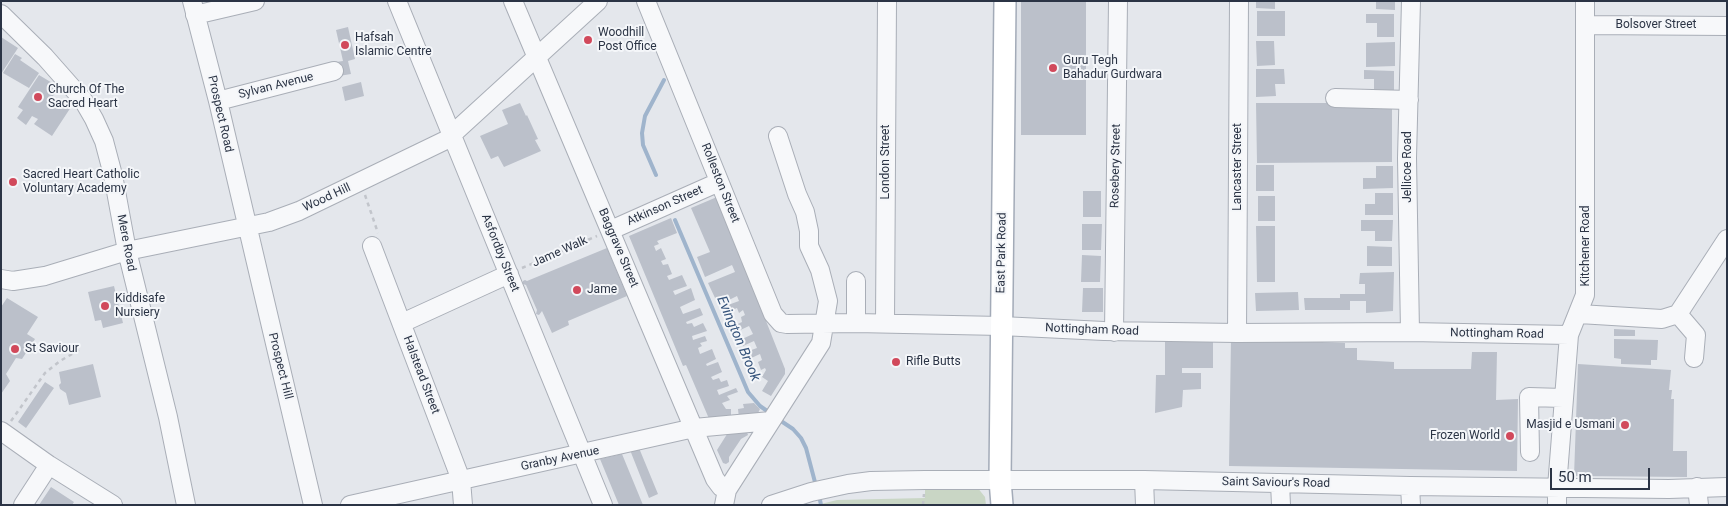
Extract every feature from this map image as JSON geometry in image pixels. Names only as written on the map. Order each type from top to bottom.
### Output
[{"type":"main road","name":"East Park Road","points":[[1002,505],[1000,480],[1005,1]]},
{"type":"street","points":[[194,8],[254,1]]},
{"type":"street","name":"Asfordby Street","points":[[397,1],[603,505]]},
{"type":"street","name":"Baggrave Street","points":[[513,1],[715,479],[725,497]]},
{"type":"street","name":"Wood Hill","points":[[1,278],[13,281],[45,276],[127,251],[269,222],[299,211],[452,136],[598,1]]},
{"type":"street","name":"Rolleston Street","points":[[646,1],[776,319],[781,323],[787,324],[824,324]]},
{"type":"street","name":"London Street","points":[[885,323],[887,1]]},
{"type":"street","name":"Rosebery Street","points":[[1107,334],[1118,1]]},
{"type":"street","name":"Lancaster Street","points":[[1237,333],[1239,1]]},
{"type":"street","name":"Jellicoe Road","points":[[1410,332],[1407,158],[1411,1]]},
{"type":"street","name":"Kitchener Road","points":[[1557,505],[1563,398],[1569,335],[1586,295],[1585,1]]},
{"type":"street","name":"Prospect Road","points":[[194,8],[218,101],[246,227]]},
{"type":"street","name":"Mere Road","points":[[1,14],[45,57],[83,100],[104,141],[113,175],[127,251],[168,417],[186,505]]},
{"type":"street","name":"Bolsover Street","points":[[1585,25],[1727,26]]},
{"type":"street","name":"Sylvan Avenue","points":[[218,101],[334,71]]},
{"type":"street","points":[[1335,98],[1409,100]]},
{"type":"street","points":[[725,497],[820,343],[828,300],[820,270],[809,246],[809,231],[805,212],[797,194],[778,136]]},
{"type":"street","name":"Atkinson Street","points":[[611,230],[719,182]]},
{"type":"street","name":"Prospect Hill","points":[[246,227],[313,505]]},
{"type":"street","points":[[1579,314],[1662,319],[1678,314],[1727,239]]},
{"type":"street","name":"Halstead Street","points":[[372,246],[461,480],[463,505]]},
{"type":"street","points":[[402,323],[509,274]]},
{"type":"street","points":[[856,281],[856,323]]},
{"type":"street","points":[[1678,314],[1696,335],[1694,358]]},
{"type":"street","name":"Nottingham Road","points":[[824,324],[885,323],[1001,326],[1107,334],[1410,332],[1569,335]]},
{"type":"street","points":[[1530,452],[1529,397],[1563,398]]},
{"type":"street","name":"Granby Avenue","points":[[350,505],[694,428],[774,416]]},
{"type":"street","points":[[2,432],[49,465],[114,505]]},
{"type":"street","points":[[24,505],[49,465]]},
{"type":"street","points":[[1144,480],[1145,505]]},
{"type":"street","name":"Saint Saviour's Road","points":[[772,505],[818,490],[871,481],[1144,480],[1410,486],[1669,489],[1727,487]]},
{"type":"street","points":[[1280,483],[1282,505]]},
{"type":"street","points":[[1410,486],[1411,505]]},
{"type":"street","points":[[1697,487],[1699,505]]},
{"type":"path","points":[[365,197],[373,219]]},
{"type":"path","name":"Jame Walk","points":[[509,274],[611,230]]},
{"type":"path","points":[[2,432],[44,373],[78,350]]},
{"type":"green space","points":[[977,487],[985,497],[986,505],[817,505],[837,500],[925,498],[925,488]]},
{"type":"building","name":"Guru Tegh Bahadur Gurdwara","points":[[1021,1],[1086,1],[1086,135],[1021,135]]},
{"type":"building","points":[[1256,1],[1275,1],[1275,9],[1256,8]]},
{"type":"building","points":[[1376,1],[1395,1],[1395,10],[1376,9]]},
{"type":"building","points":[[1257,11],[1285,11],[1285,36],[1257,36]]},
{"type":"building","points":[[1366,14],[1394,14],[1394,37],[1377,37],[1377,23],[1366,23]]},
{"type":"building","name":"Hafsah Islamic Centre","points":[[348,27],[355,59],[348,61],[351,74],[339,76],[336,62],[343,61],[336,30]]},
{"type":"building","points":[[1,37],[18,48],[1,74]]},
{"type":"building","points":[[1256,41],[1274,41],[1275,65],[1257,66]]},
{"type":"building","points":[[1395,42],[1395,66],[1366,67],[1366,43]]},
{"type":"building","points":[[15,54],[22,58],[20,60],[39,73],[29,88],[3,73]]},
{"type":"building","points":[[1256,69],[1284,69],[1285,84],[1275,84],[1276,96],[1256,97]]},
{"type":"building","points":[[1364,70],[1394,71],[1394,96],[1374,95],[1374,79],[1364,79]]},
{"type":"building","points":[[39,75],[59,87],[51,99],[57,103],[59,99],[71,107],[52,136],[34,124],[38,119],[32,116],[26,125],[17,118],[23,110],[18,107]]},
{"type":"building","points":[[361,82],[364,96],[345,101],[342,87]]},
{"type":"building","points":[[520,103],[538,139],[535,140],[541,151],[504,167],[498,156],[491,159],[480,136],[508,124],[502,110]]},
{"type":"building","points":[[1256,103],[1392,103],[1392,162],[1257,163]]},
{"type":"building","points":[[1256,165],[1274,165],[1274,191],[1256,191]]},
{"type":"building","points":[[1376,166],[1393,166],[1393,188],[1363,189],[1363,178],[1376,178]]},
{"type":"building","points":[[1083,191],[1101,191],[1101,217],[1083,217]]},
{"type":"building","points":[[1375,193],[1393,193],[1393,215],[1365,215],[1365,204],[1375,204]]},
{"type":"building","points":[[1258,196],[1275,196],[1275,221],[1258,221]]},
{"type":"building","points":[[717,197],[785,369],[785,374],[771,396],[762,391],[768,381],[762,377],[766,370],[765,368],[761,370],[758,362],[762,360],[760,354],[747,360],[743,353],[757,348],[754,341],[743,346],[740,340],[753,334],[749,326],[734,333],[731,327],[742,322],[741,317],[745,315],[743,310],[739,313],[737,308],[730,311],[728,305],[739,301],[737,296],[725,302],[723,297],[716,300],[708,283],[735,272],[732,265],[705,277],[697,257],[710,252],[691,208]]},
{"type":"building","points":[[671,218],[677,233],[657,241],[659,244],[654,246],[656,251],[661,248],[666,259],[661,261],[663,265],[668,264],[672,274],[667,276],[669,280],[682,275],[687,286],[673,291],[675,295],[691,288],[695,300],[680,307],[683,314],[700,308],[703,315],[686,322],[687,324],[692,323],[694,327],[703,323],[707,331],[692,336],[693,340],[705,336],[707,341],[700,343],[702,346],[698,348],[700,354],[712,349],[716,359],[706,364],[707,366],[718,362],[722,372],[711,377],[713,380],[719,378],[721,382],[727,380],[729,386],[717,390],[719,395],[736,388],[738,392],[727,396],[730,400],[722,403],[726,409],[731,409],[731,419],[710,421],[686,365],[683,366],[629,236]]},
{"type":"building","points":[[1361,220],[1393,220],[1392,241],[1375,241],[1375,231],[1361,231]]},
{"type":"building","points":[[1082,224],[1102,224],[1101,250],[1082,250]]},
{"type":"building","points":[[1256,226],[1275,226],[1275,282],[1257,282]]},
{"type":"building","points":[[1367,246],[1392,247],[1392,266],[1367,266]]},
{"type":"building","name":"Jame","points":[[607,248],[627,296],[568,321],[569,325],[552,333],[542,311],[539,315],[536,314],[537,310],[523,281]]},
{"type":"building","points":[[1082,255],[1101,256],[1100,282],[1081,282]]},
{"type":"building","points":[[1394,272],[1393,311],[1366,313],[1366,301],[1350,301],[1350,310],[1305,310],[1304,298],[1340,298],[1340,294],[1365,294],[1365,284],[1359,284],[1360,273]]},
{"type":"building","name":"Kiddisafe Nursiery","points":[[114,286],[123,323],[103,328],[101,320],[95,321],[88,292]]},
{"type":"building","points":[[1083,288],[1103,288],[1103,312],[1082,312]]},
{"type":"building","points":[[1298,292],[1299,310],[1256,311],[1255,293]]},
{"type":"building","name":"St Saviour","points":[[7,298],[38,317],[27,334],[35,339],[22,359],[16,358],[6,374],[10,381],[1,394],[1,307]]},
{"type":"building","points":[[1614,329],[1635,330],[1635,336],[1614,336]]},
{"type":"building","points":[[1231,338],[1345,343],[1345,348],[1357,348],[1357,360],[1394,362],[1394,369],[1471,369],[1472,352],[1497,352],[1496,400],[1518,399],[1517,471],[1229,466]]},
{"type":"building","points":[[1213,339],[1213,368],[1182,368],[1182,373],[1201,373],[1201,389],[1183,390],[1182,407],[1155,413],[1156,375],[1165,375],[1165,340]]},
{"type":"building","points":[[1614,339],[1658,340],[1657,360],[1651,360],[1651,365],[1621,364],[1621,359],[1614,358]]},
{"type":"building","points":[[93,364],[101,397],[69,405],[66,393],[60,389],[59,372]]},
{"type":"building","name":"Masjid e Usmani","points":[[1578,364],[1671,370],[1669,390],[1672,390],[1671,399],[1674,399],[1673,451],[1687,451],[1687,477],[1574,476]]},
{"type":"building","points":[[45,382],[54,388],[26,428],[18,422]]},
{"type":"building","points":[[754,403],[760,409],[757,415],[739,418],[738,409],[744,408],[743,404]]},
{"type":"building","points":[[729,431],[747,432],[748,435],[741,439],[729,457],[729,462],[726,464],[723,463],[717,450]]},
{"type":"building","points":[[639,448],[658,494],[649,498],[630,450]]},
{"type":"building","points":[[622,454],[643,505],[619,505],[600,459]]},
{"type":"building","points":[[51,487],[74,502],[72,505],[39,505]]},
{"type":"waterway","name":"Evington Brook","points":[[656,175],[643,145],[642,133],[645,116],[664,80]]},
{"type":"waterway","name":"Evington Brook","points":[[675,220],[748,392],[760,406],[770,413]]},
{"type":"waterway","name":"Evington Brook","points":[[778,419],[793,429],[801,438],[806,448],[816,486]]},
{"type":"waterway","name":"Evington Brook","points":[[819,495],[821,505]]},
{"type":"place","name":"Woodhill Post Office","points":[[588,40]]},
{"type":"place","name":"Hafsah Islamic Centre","points":[[345,45]]},
{"type":"place","name":"Guru Tegh Bahadur Gurdwara","points":[[1053,68]]},
{"type":"place","name":"Church Of The Sacred Heart","points":[[38,97]]},
{"type":"place","name":"Sacred Heart Catholic Voluntary Academy","points":[[13,182]]},
{"type":"place","name":"Jame","points":[[577,290]]},
{"type":"place","name":"Kiddisafe Nursiery","points":[[105,306]]},
{"type":"place","name":"St Saviour","points":[[15,349]]},
{"type":"place","name":"Rifle Butts","points":[[896,362]]},
{"type":"place","name":"Masjid e Usmani","points":[[1625,425]]},
{"type":"place","name":"Frozen World","points":[[1510,436]]}]
